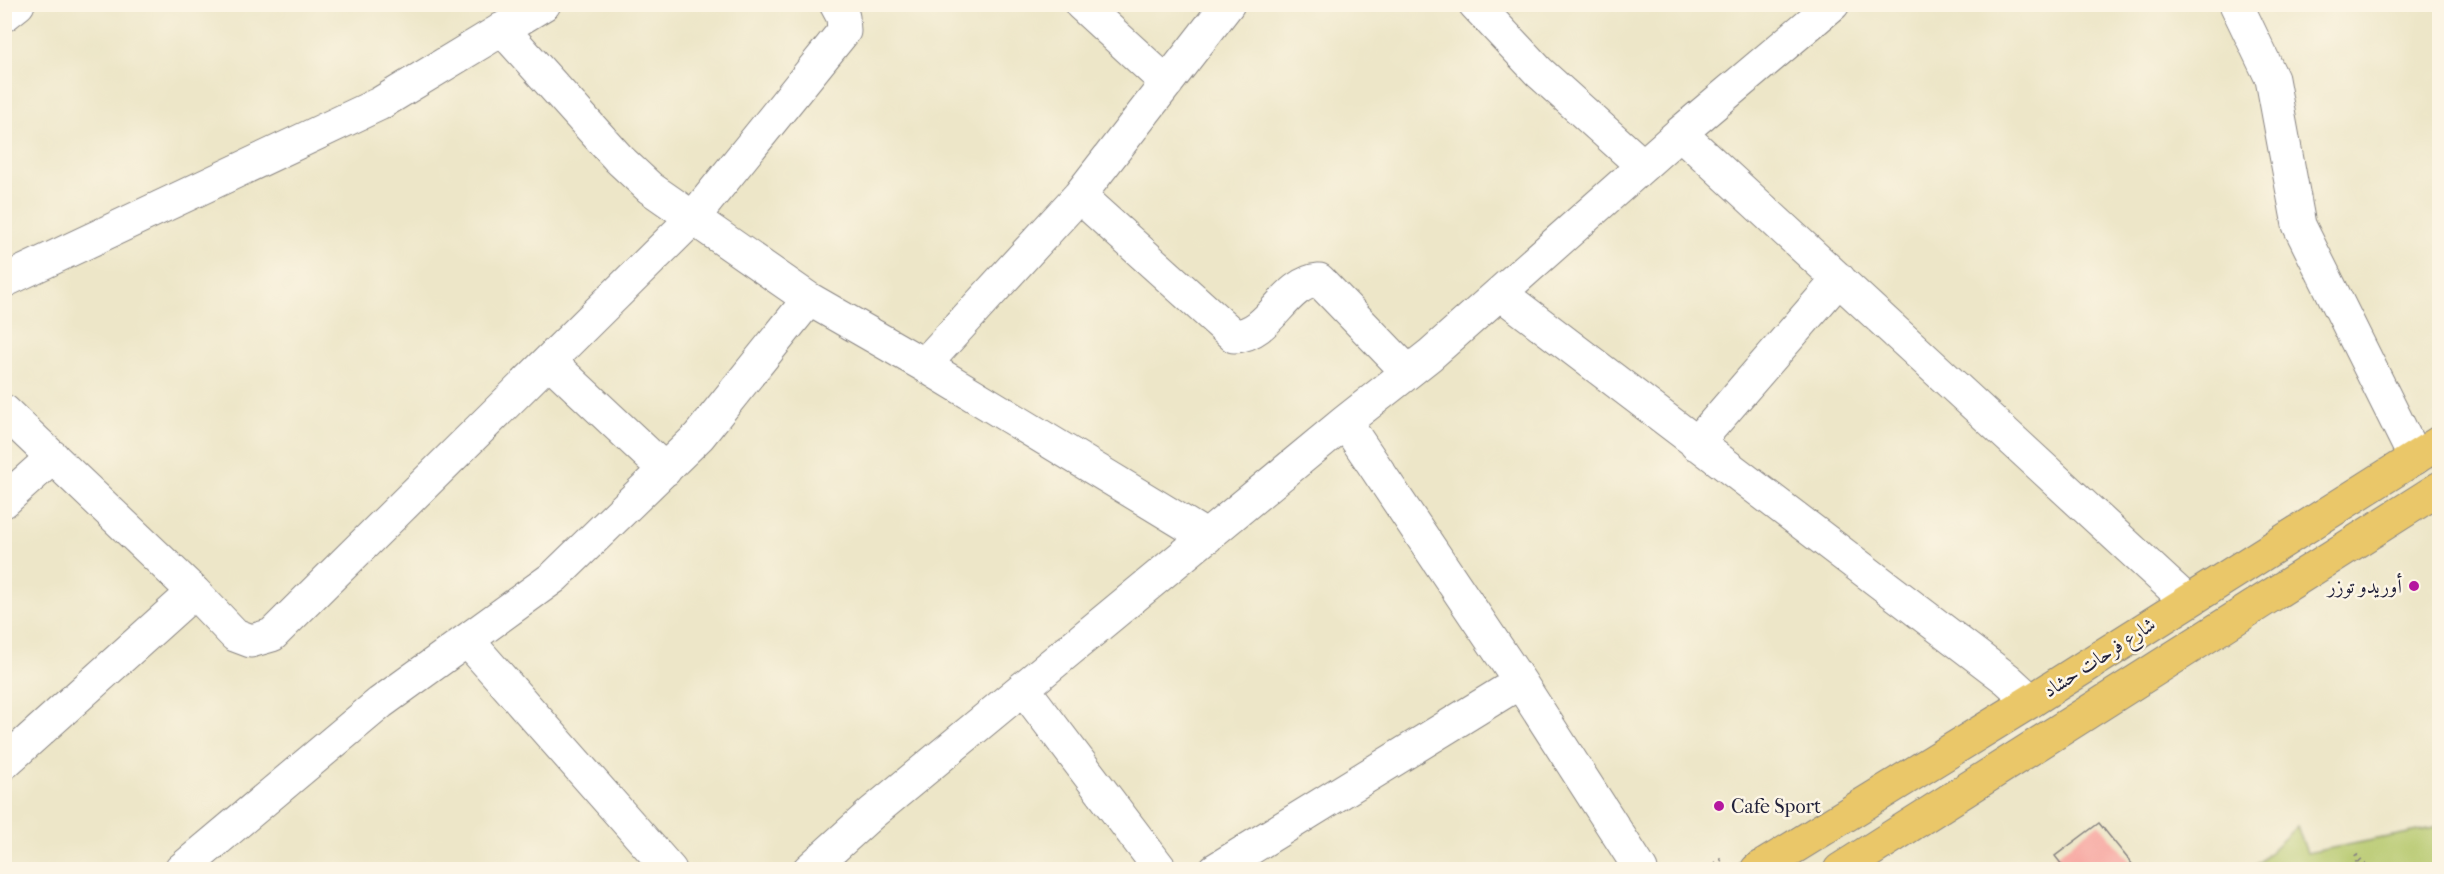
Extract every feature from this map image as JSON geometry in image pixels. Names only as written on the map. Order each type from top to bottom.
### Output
[{"type":"main road","name":"شارع فرحات حشاد","points":[[1757,870],[2031,701],[2427,450]]},
{"type":"main road","name":"شارع فرحات حشاد","points":[[1840,870],[2439,488]]},
{"type":"street","points":[[4,15],[18,4]]},
{"type":"street","points":[[4,281],[379,104],[544,4]]},
{"type":"street","points":[[4,411],[236,635],[251,641],[272,636],[692,219],[844,32],[843,17],[836,4]]},
{"type":"street","points":[[1080,4],[1167,83]]},
{"type":"street","points":[[924,365],[1079,196],[1228,4]]},
{"type":"street","points":[[1475,4],[1539,72],[1642,166]]},
{"type":"street","points":[[809,870],[872,813],[1408,372],[1680,133],[1833,4]]},
{"type":"street","points":[[2236,4],[2272,79],[2299,225],[2427,450]]},
{"type":"street","points":[[502,29],[619,159],[650,189],[809,299],[924,365],[1207,537]]},
{"type":"street","points":[[1680,133],[2187,601]]},
{"type":"street","points":[[1079,196],[1234,336],[1244,336],[1260,325],[1303,283],[1318,280],[1328,287],[1408,372]]},
{"type":"street","points":[[1696,444],[1839,279]]},
{"type":"street","points":[[1500,293],[2007,679],[2031,701]]},
{"type":"street","points":[[182,870],[380,703],[554,577],[699,436],[809,299]]},
{"type":"street","points":[[549,361],[664,470]]},
{"type":"street","points":[[1345,422],[1520,682],[1641,870]]},
{"type":"street","points":[[4,501],[53,458]]},
{"type":"street","points":[[4,764],[194,592]]},
{"type":"street","points":[[467,640],[670,870]]},
{"type":"street","points":[[1215,870],[1520,682]]},
{"type":"street","points":[[1023,688],[1161,870]]},
{"type":"path","points":[[2358,870],[2356,855],[2369,870]]},
{"type":"green space","points":[[2297,826],[2307,853],[2439,827],[2439,869],[2252,869]]},
{"type":"building","points":[[2099,823],[2137,870],[2066,870],[2055,856]]},
{"type":"place","name":"أوريدو توزر","points":[[2414,586]]},
{"type":"place","name":"Cafe Sport","points":[[1719,806]]}]
